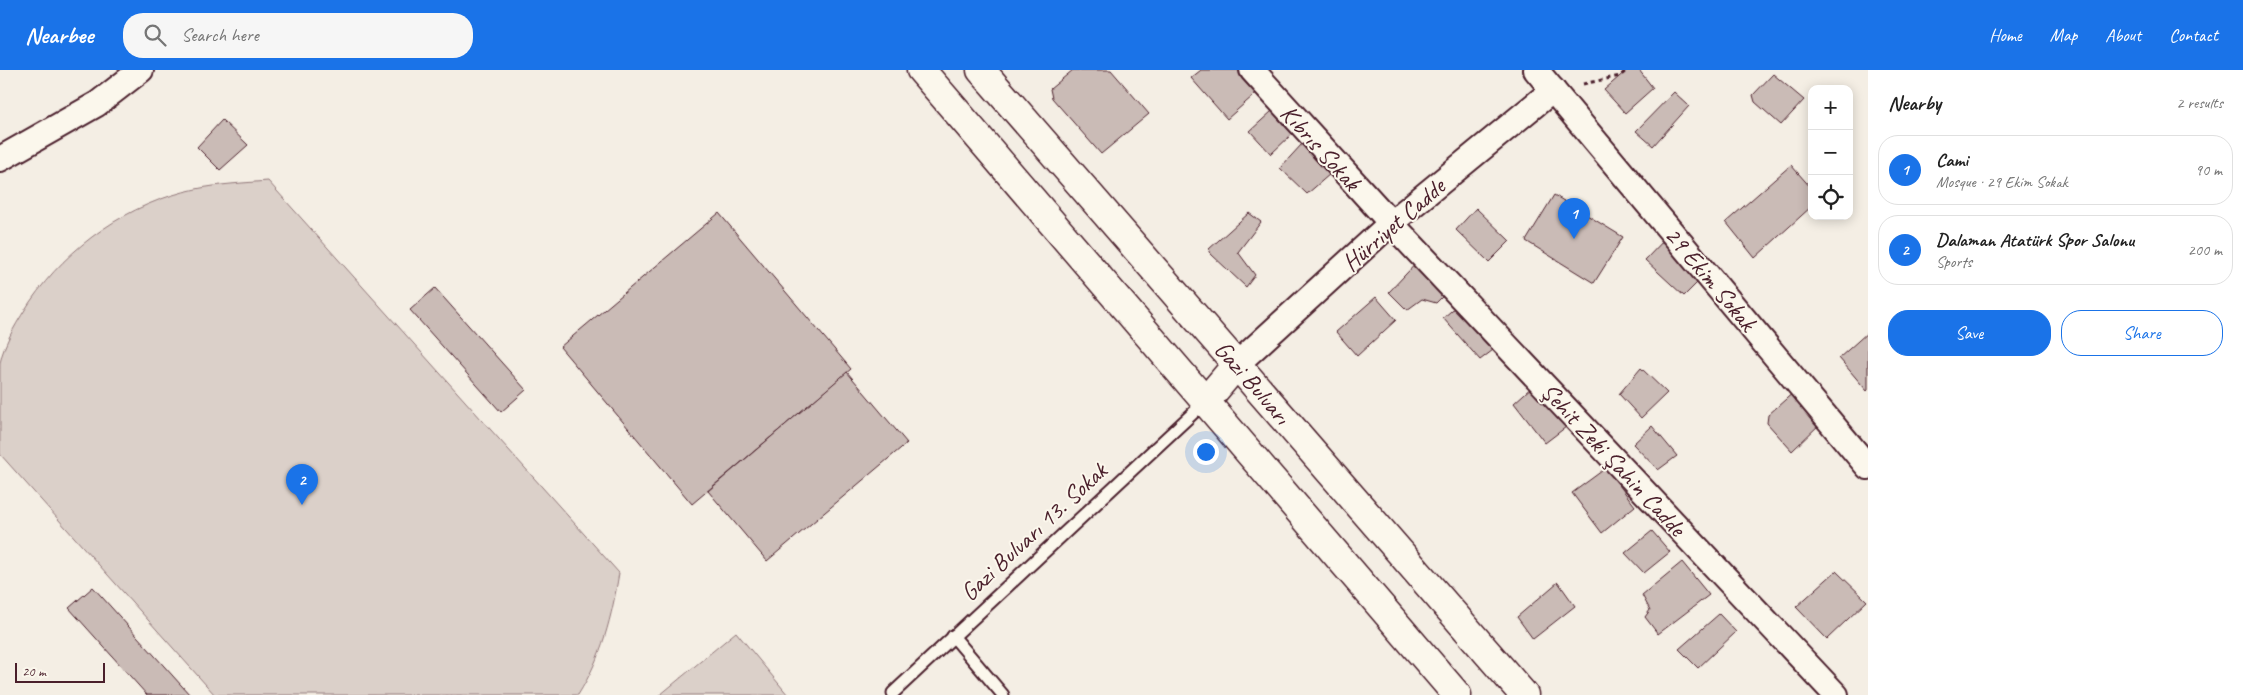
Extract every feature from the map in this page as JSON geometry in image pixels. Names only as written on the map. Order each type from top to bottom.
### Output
[{"type":"main road","name":"Gazi Bulvarı","points":[[921,70],[1457,695]]},
{"type":"main road","name":"Gazi Bulvarı","points":[[981,70],[1524,695]]},
{"type":"main road","points":[[1205,402],[1237,364]]},
{"type":"street","points":[[3,151],[97,104],[142,70]]},
{"type":"street","name":"Kıbrıs Sokak","points":[[1252,70],[1391,223]]},
{"type":"street","name":"29 Ekim Sokak","points":[[1536,70],[1868,467]]},
{"type":"street","name":"Hürriyet Cadde","points":[[1237,364],[1391,223],[1553,90]]},
{"type":"street","name":"Şehit Zeki Şahin Cadde","points":[[1391,223],[1836,695]]},
{"type":"lane","name":"Gazi Bulvarı 13. Sokak","points":[[892,693],[1205,402]]},
{"type":"lane","points":[[953,636],[1003,695]]},
{"type":"path","points":[[1553,90],[1620,76],[1627,70]]},
{"type":"shaded area","points":[[268,181],[619,573],[613,605],[600,651],[578,695],[215,695],[0,454],[0,363],[2,355],[12,331],[30,302],[63,262],[102,229],[147,205],[196,189]]},
{"type":"shaded area","points":[[736,632],[788,695],[660,695]]},
{"type":"building","points":[[1073,70],[1111,70],[1149,114],[1101,154],[1052,98],[1050,89]]},
{"type":"building","points":[[1201,70],[1247,70],[1262,88],[1227,119],[1191,78]]},
{"type":"building","points":[[1627,70],[1639,70],[1653,88],[1625,113],[1604,90]]},
{"type":"building","points":[[1773,74],[1804,100],[1781,125],[1755,102],[1753,95]]},
{"type":"building","points":[[1674,92],[1689,106],[1653,146],[1636,131]]},
{"type":"building","points":[[1272,111],[1292,134],[1271,154],[1250,131]]},
{"type":"building","points":[[222,120],[248,145],[220,170],[197,147]]},
{"type":"building","points":[[1302,144],[1330,174],[1307,194],[1280,168]]},
{"type":"building","points":[[1791,165],[1808,184],[1808,210],[1755,258],[1726,222]]},
{"type":"building","points":[[1554,195],[1623,237],[1594,283],[1526,241]]},
{"type":"building","points":[[1476,208],[1510,241],[1489,262],[1456,230]]},
{"type":"building","points":[[719,213],[851,369],[692,504],[560,347]]},
{"type":"building","points":[[1249,213],[1261,222],[1238,252],[1255,275],[1246,287],[1211,254],[1209,249]]},
{"type":"building","points":[[1667,237],[1706,274],[1684,296],[1645,260]]},
{"type":"building","points":[[1421,258],[1450,289],[1436,303],[1422,299],[1407,310],[1389,292]]},
{"type":"building","points":[[435,288],[526,390],[501,412],[410,310]]},
{"type":"building","points":[[1376,297],[1396,320],[1357,356],[1336,332]]},
{"type":"building","points":[[1459,304],[1497,347],[1480,360],[1443,318]]},
{"type":"building","points":[[1868,332],[1868,390],[1867,391],[1839,358]]},
{"type":"building","points":[[1641,368],[1667,393],[1641,418],[1619,394]]},
{"type":"building","points":[[847,372],[907,443],[767,561],[708,491]]},
{"type":"building","points":[[1534,385],[1566,427],[1545,443],[1514,403]]},
{"type":"building","points":[[1795,391],[1823,421],[1792,451],[1767,423],[1768,415]]},
{"type":"building","points":[[1652,426],[1677,456],[1658,470],[1633,444]]},
{"type":"building","points":[[1606,468],[1635,506],[1602,533],[1572,493]]},
{"type":"building","points":[[1652,531],[1670,552],[1644,573],[1625,553]]},
{"type":"building","points":[[1682,562],[1709,595],[1658,634],[1645,617],[1650,610],[1642,595]]},
{"type":"building","points":[[1836,571],[1867,601],[1827,639],[1796,607]]},
{"type":"building","points":[[1558,582],[1575,606],[1533,639],[1517,617]]},
{"type":"building","points":[[93,587],[190,695],[147,695],[69,608]]},
{"type":"building","points":[[1719,614],[1736,632],[1698,668],[1679,649]]},
{"type":"place","name":"Cami","points":[[1574,239]]},
{"type":"place","name":"Dalaman Atatürk Spor Salonu","points":[[302,505]]}]
